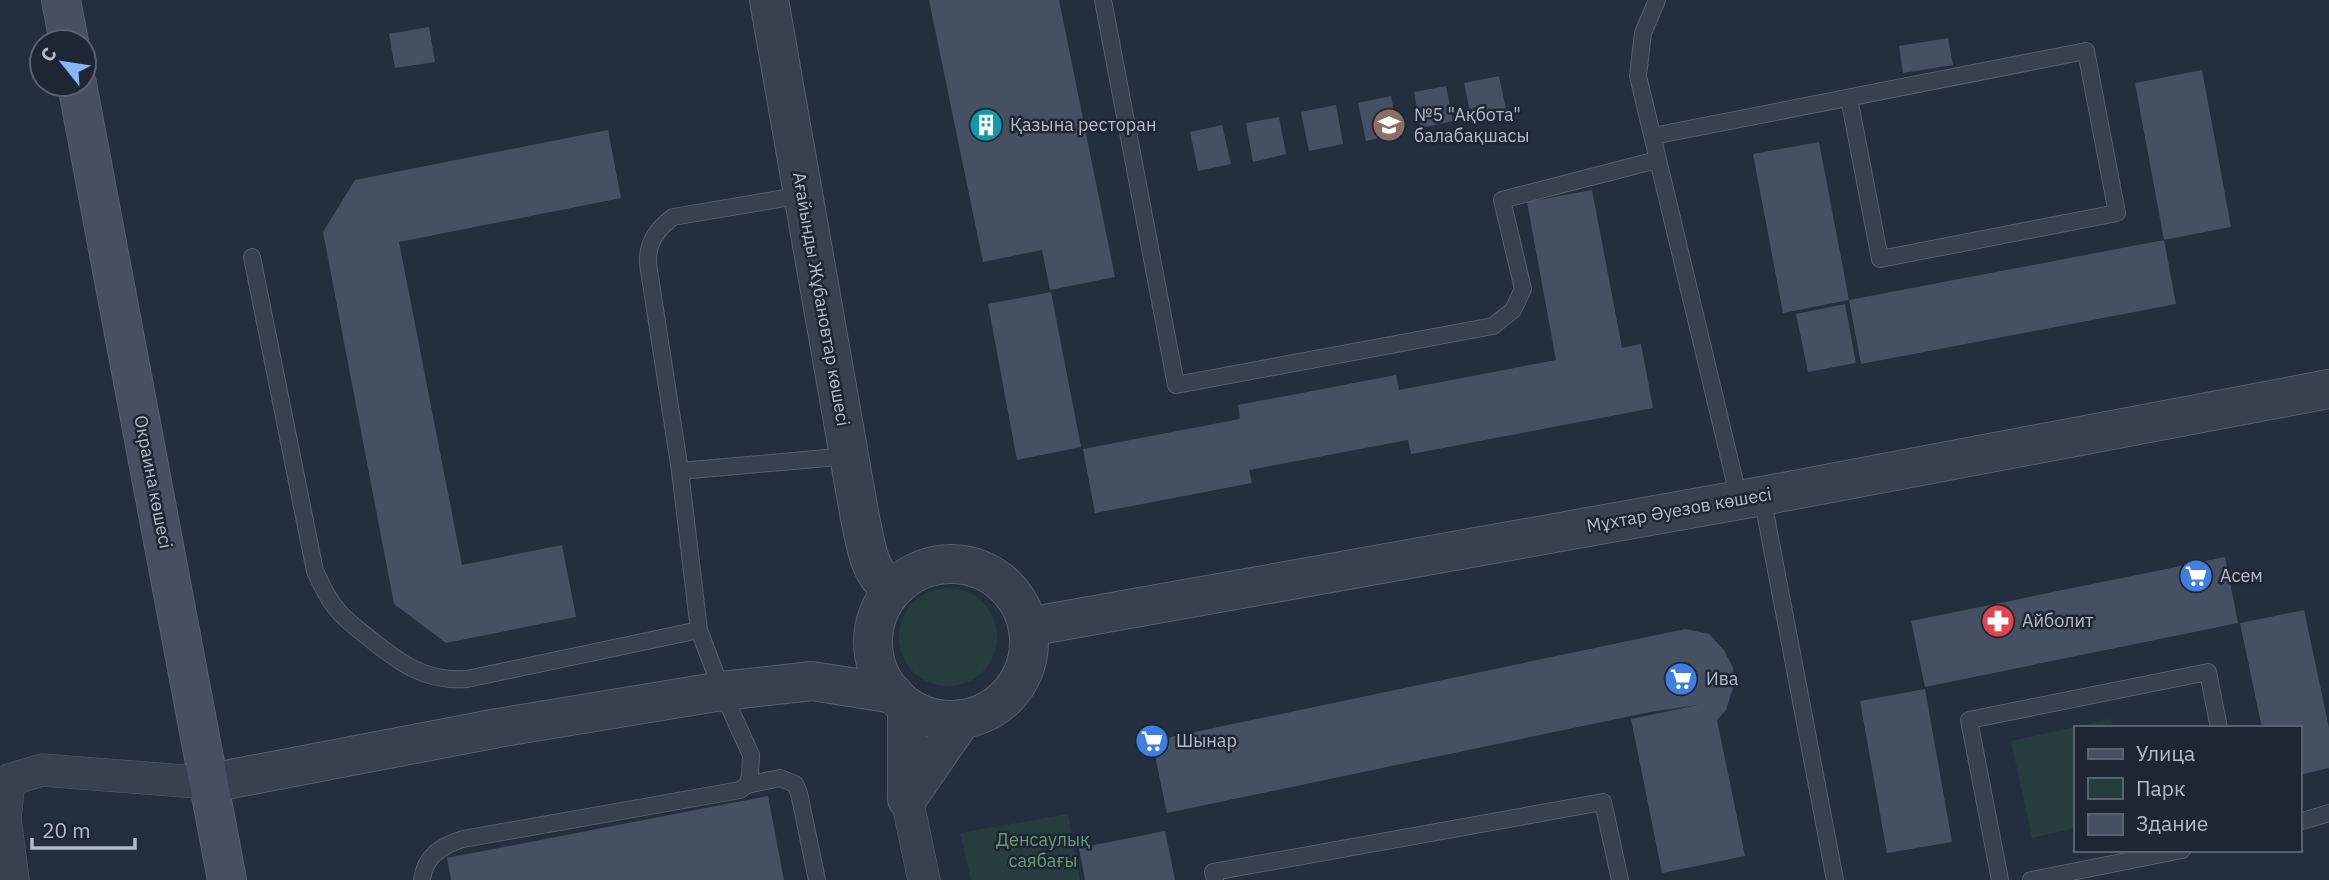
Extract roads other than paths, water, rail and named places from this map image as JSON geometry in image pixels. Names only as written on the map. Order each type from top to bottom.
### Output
[{"type":"main road","points":[[61,0],[66,28]]},
{"type":"main road","name":"Окраина көшесі","points":[[80,98],[228,880]]},
{"type":"street","name":"Ағайынды Жұбановтар көшесі","points":[[769,0],[870,561],[877,578],[891,590]]},
{"type":"street","name":"Мұхтар Әуезов көшесі","points":[[1028,626],[1751,498],[2329,389]]},
{"type":"street","points":[[13,880],[3,778],[42,770],[210,783],[498,728],[722,691],[812,681],[901,701],[934,718],[962,719],[990,710],[1009,694],[1022,674],[1028,652],[1028,626],[1017,600],[995,577],[966,564],[932,565],[909,574],[891,590],[877,615],[872,644],[877,669],[901,701],[907,799],[924,880]]},
{"type":"street","points":[[812,681],[872,644]]},
{"type":"street","points":[[907,799],[962,719]]},
{"type":"lane","points":[[1103,0],[1176,384],[1493,326],[1513,310],[1523,289],[1502,200],[1657,160]]},
{"type":"lane","points":[[1657,0],[1643,33],[1638,76],[1657,160],[1751,498],[1835,880]]},
{"type":"lane","points":[[1653,136],[2086,51],[2118,213],[1880,259],[1849,98]]},
{"type":"lane","points":[[747,785],[751,755],[722,691],[699,630],[680,471],[648,264],[648,249],[661,226],[673,217],[803,195]]},
{"type":"lane","points":[[252,257],[315,571],[327,596],[341,615],[400,663],[426,675],[450,680],[467,679],[699,630]]},
{"type":"lane","points":[[680,471],[849,456]]},
{"type":"lane","points":[[2000,880],[1969,720],[2208,672],[2219,726]]},
{"type":"lane","points":[[422,880],[432,854],[444,845],[463,839],[740,790],[747,785],[780,778],[795,784],[799,793],[817,880]]},
{"type":"lane","points":[[1215,880],[1213,872],[1602,802],[1620,880]]},
{"type":"lane","points":[[2301,821],[2329,813]]},
{"type":"lane","points":[[2031,880],[2172,852]]},
{"type":"place","name":"Қазына ресторан","points":[[986,125]]},
{"type":"place","name":"№5 \"Ақбота\" балабақшасы","points":[[1389,125]]},
{"type":"place","name":"Асем","points":[[2196,576]]},
{"type":"place","name":"Айболит","points":[[1998,621]]},
{"type":"place","name":"Ива","points":[[1681,679]]},
{"type":"place","name":"Шынар","points":[[1152,741]]},
{"type":"park label","name":"Денсаулық саябағы","points":[[1043,850]]}]
